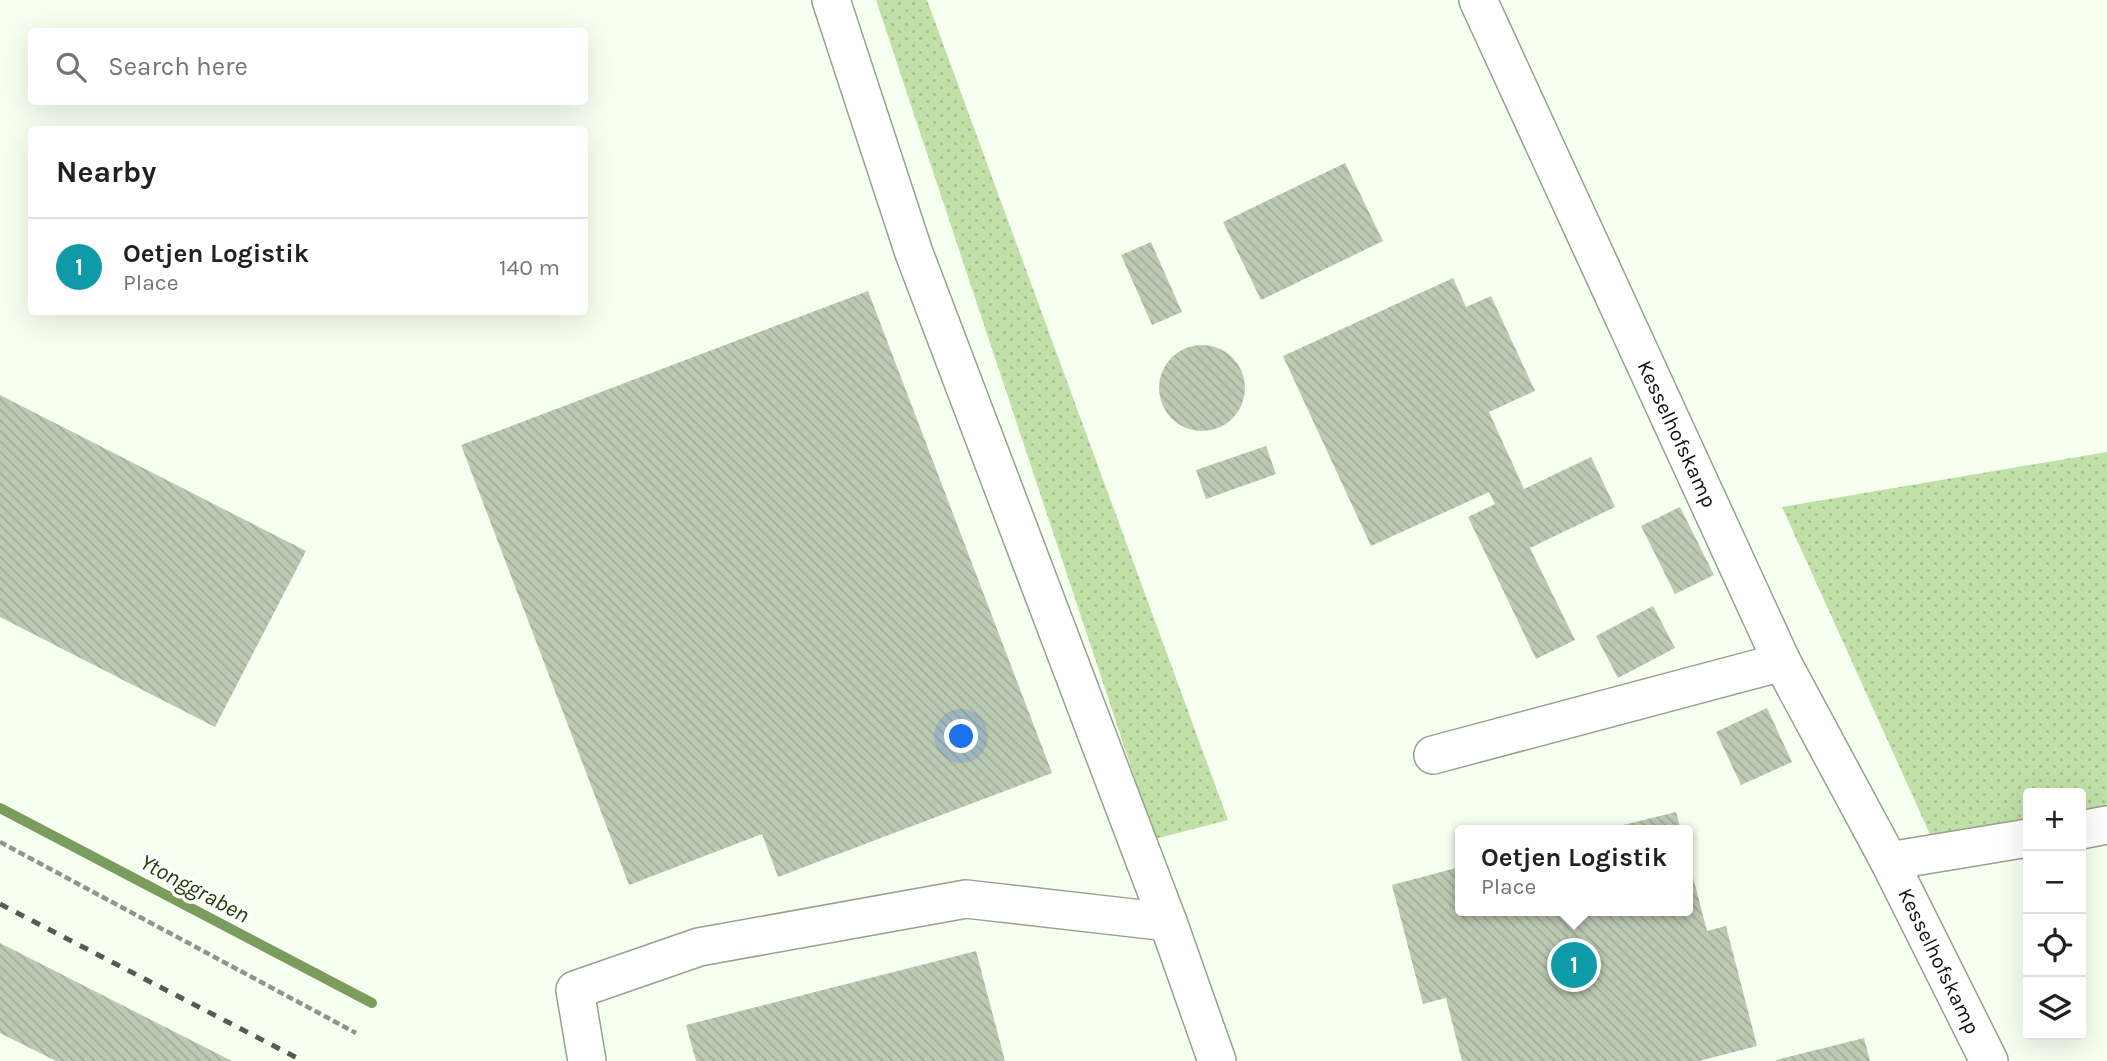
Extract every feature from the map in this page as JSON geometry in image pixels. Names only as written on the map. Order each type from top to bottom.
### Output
[{"type":"street","points":[[831,0],[914,253],[1168,922],[1217,1061]]},
{"type":"street","name":"Kesselhofskamp","points":[[1478,0],[1782,662],[1889,861],[1989,1061]]},
{"type":"street","points":[[1433,755],[1782,662]]},
{"type":"street","points":[[2086,829],[2107,825]]},
{"type":"street","name":"Kesselhofskamp","points":[[1889,861],[2023,839]]},
{"type":"street","points":[[587,1061],[575,990],[699,947],[966,899],[1168,922]]},
{"type":"path","points":[[0,842],[356,1033]]},
{"type":"green space","points":[[876,0],[927,0],[1228,820],[1155,839]]},
{"type":"green space","points":[[2107,452],[2107,825],[2086,829],[2086,788],[2023,788],[2023,839],[1938,852],[1782,507]]},
{"type":"building","points":[[1345,163],[1383,241],[1261,300],[1223,222]]},
{"type":"building","points":[[1151,242],[1182,312],[1152,325],[1121,255]]},
{"type":"building","points":[[1453,278],[1466,307],[1491,296],[1535,391],[1489,412],[1524,489],[1591,457],[1615,507],[1530,548],[1575,640],[1536,659],[1468,517],[1495,504],[1489,492],[1371,546],[1283,356]]},
{"type":"building","points":[[868,291],[1052,773],[778,877],[762,834],[629,885],[461,445]]},
{"type":"building","points":[[1194,345],[1210,345],[1233,357],[1242,371],[1245,388],[1242,405],[1233,419],[1210,431],[1194,431],[1178,424],[1166,412],[1159,396],[1159,380],[1166,364],[1178,352]]},
{"type":"building","points":[[0,395],[306,551],[215,727],[0,617]]},
{"type":"building","points":[[1266,446],[1276,474],[1206,499],[1196,470]]},
{"type":"building","points":[[1680,507],[1714,575],[1675,594],[1641,526]]},
{"type":"building","points":[[1653,606],[1675,648],[1618,678],[1596,636]]},
{"type":"building","points":[[1767,708],[1792,762],[1741,785],[1716,732]]},
{"type":"building","points":[[1676,812],[1680,825],[1623,825]]},
{"type":"building","points":[[1455,868],[1455,916],[1693,916],[1693,877],[1707,931],[1726,926],[1757,1046],[1699,1061],[1462,1061],[1446,998],[1423,1004],[1392,885]]},
{"type":"building","points":[[0,943],[232,1061],[56,1061],[0,1033]]},
{"type":"building","points":[[976,951],[1005,1061],[696,1061],[686,1025]]},
{"type":"building","points":[[1864,1038],[1870,1061],[1776,1061],[1776,1060]]},
{"type":"waterway","name":"Ytonggraben","points":[[0,808],[372,1003]]},
{"type":"railway","points":[[0,904],[303,1061]]},
{"type":"place","name":"Oetjen Logistik","points":[[1574,965]]}]
